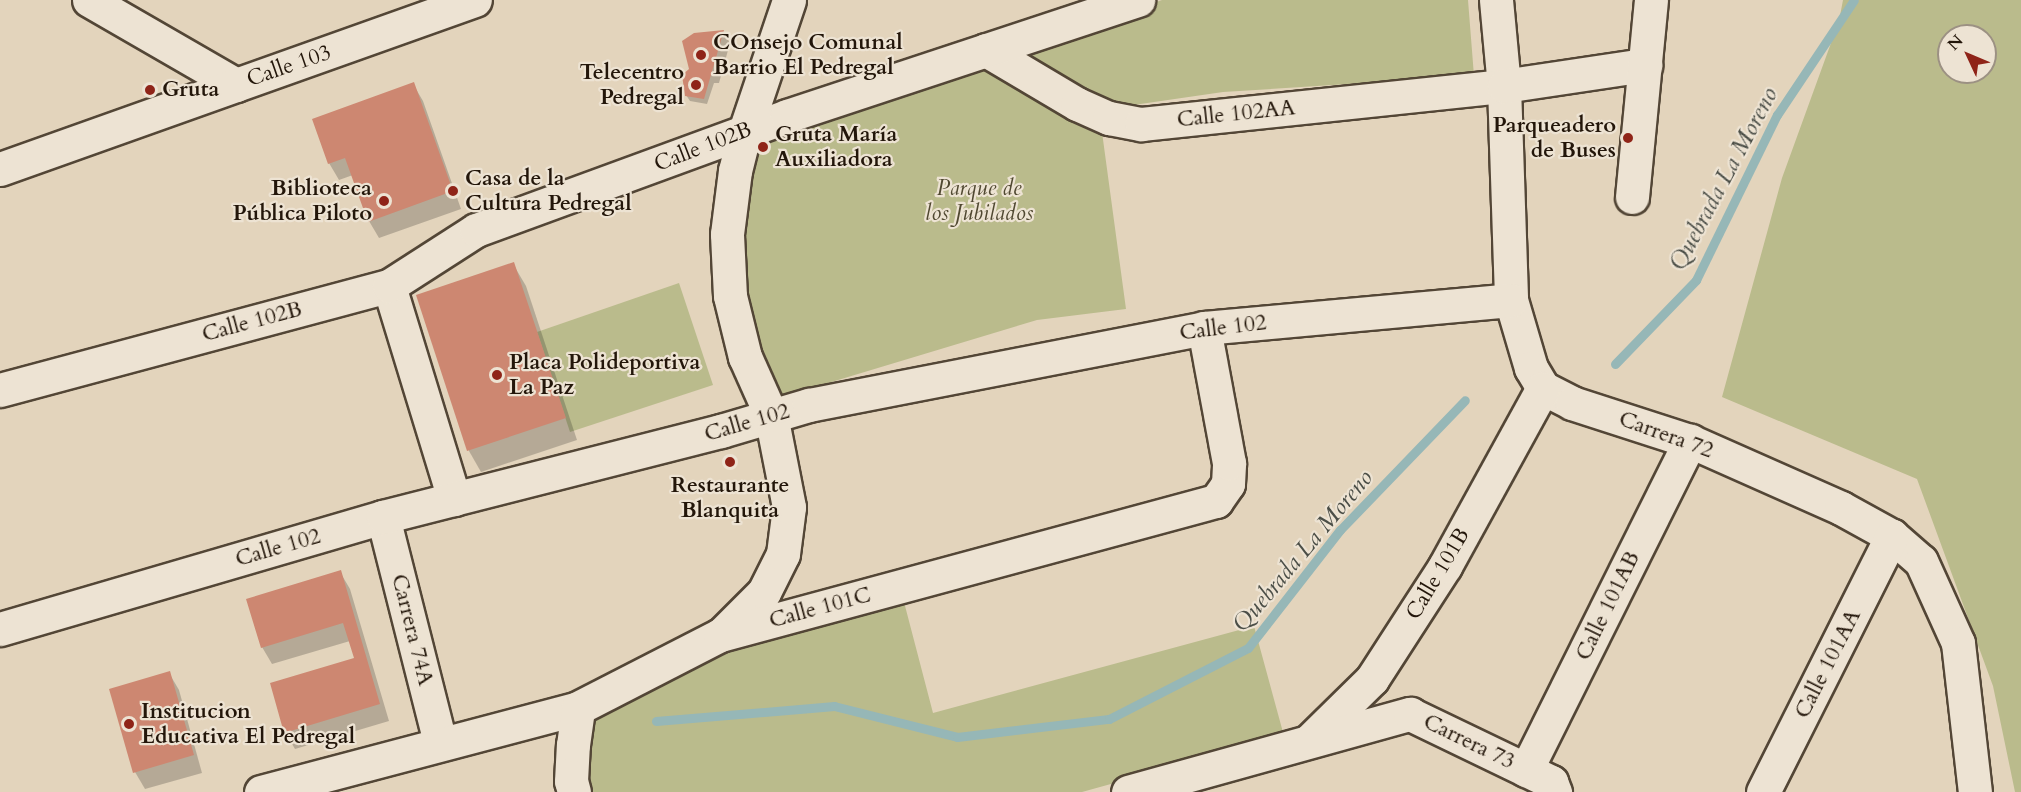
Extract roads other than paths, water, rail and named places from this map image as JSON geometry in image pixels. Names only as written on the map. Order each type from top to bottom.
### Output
[{"type":"street","points":[[90,0],[236,85]]},
{"type":"street","name":"Calle 103","points":[[0,169],[475,0]]},
{"type":"street","points":[[720,635],[764,592],[783,554],[789,507],[771,415],[745,357],[730,296],[727,234],[735,171],[745,131],[789,0]]},
{"type":"street","name":"Calle 102B","points":[[0,390],[389,285],[476,230],[745,131],[1138,0]]},
{"type":"street","points":[[1496,0],[1504,86],[1511,300],[1532,368],[1543,388]]},
{"type":"street","points":[[1632,197],[1651,0]]},
{"type":"street","name":"Calle 102AA","points":[[986,50],[1077,104],[1109,118],[1141,124],[1504,86],[1645,65]]},
{"type":"street","points":[[389,285],[454,499]]},
{"type":"street","name":"Calle 102","points":[[0,630],[383,518],[721,431],[809,405],[1204,328],[1511,300]]},
{"type":"street","name":"Calle 101C","points":[[261,792],[578,708],[720,635],[1216,501],[1228,484],[1229,463],[1204,328]]},
{"type":"street","name":"Carrera 72","points":[[1543,388],[1572,403],[1690,441],[1841,508],[1892,536],[1921,561],[1958,643],[1975,792]]},
{"type":"street","name":"Calle 101B","points":[[1308,742],[1372,679],[1445,566],[1543,388]]},
{"type":"street","name":"Calle 101AB","points":[[1526,770],[1690,441]]},
{"type":"street","name":"Carrera 74A","points":[[383,518],[440,743]]},
{"type":"street","name":"Calle 101AA","points":[[1763,792],[1892,536]]},
{"type":"street","points":[[574,792],[571,781],[578,708]]},
{"type":"street","name":"Calle 101B","points":[[1140,790],[1410,714]]},
{"type":"street","name":"Carrera 73","points":[[1410,714],[1551,782],[1555,792]]},
{"type":"waterway","name":"Quebrada La Moreno","points":[[1615,364],[1696,280],[1777,115],[1854,0]]},
{"type":"waterway","name":"Quebrada La Moreno","points":[[656,721],[834,706],[957,737],[1109,719],[1248,648],[1340,530],[1465,400]]},
{"type":"place","name":"COnsejo Comunal Barrio El Pedregal","points":[[701,55]]},
{"type":"place","name":"Telecentro Pedregal","points":[[696,85]]},
{"type":"place","name":"Gruta","points":[[150,90]]},
{"type":"place","name":"Parqueadero de Buses","points":[[1628,138]]},
{"type":"place","name":"Gruta María Auxiliadora","points":[[763,147]]},
{"type":"place","name":"Casa de la Cultura Pedregal","points":[[453,191]]},
{"type":"place","name":"Biblioteca Pública Piloto","points":[[384,201]]},
{"type":"place","name":"Placa Polideportiva La Paz","points":[[497,375]]},
{"type":"place","name":"Restaurante Blanquita","points":[[730,462]]},
{"type":"place","name":"Institucion Educativa El Pedregal","points":[[129,724]]},
{"type":"park label","name":"Parque de los Jubilados","points":[[979,200]]}]
